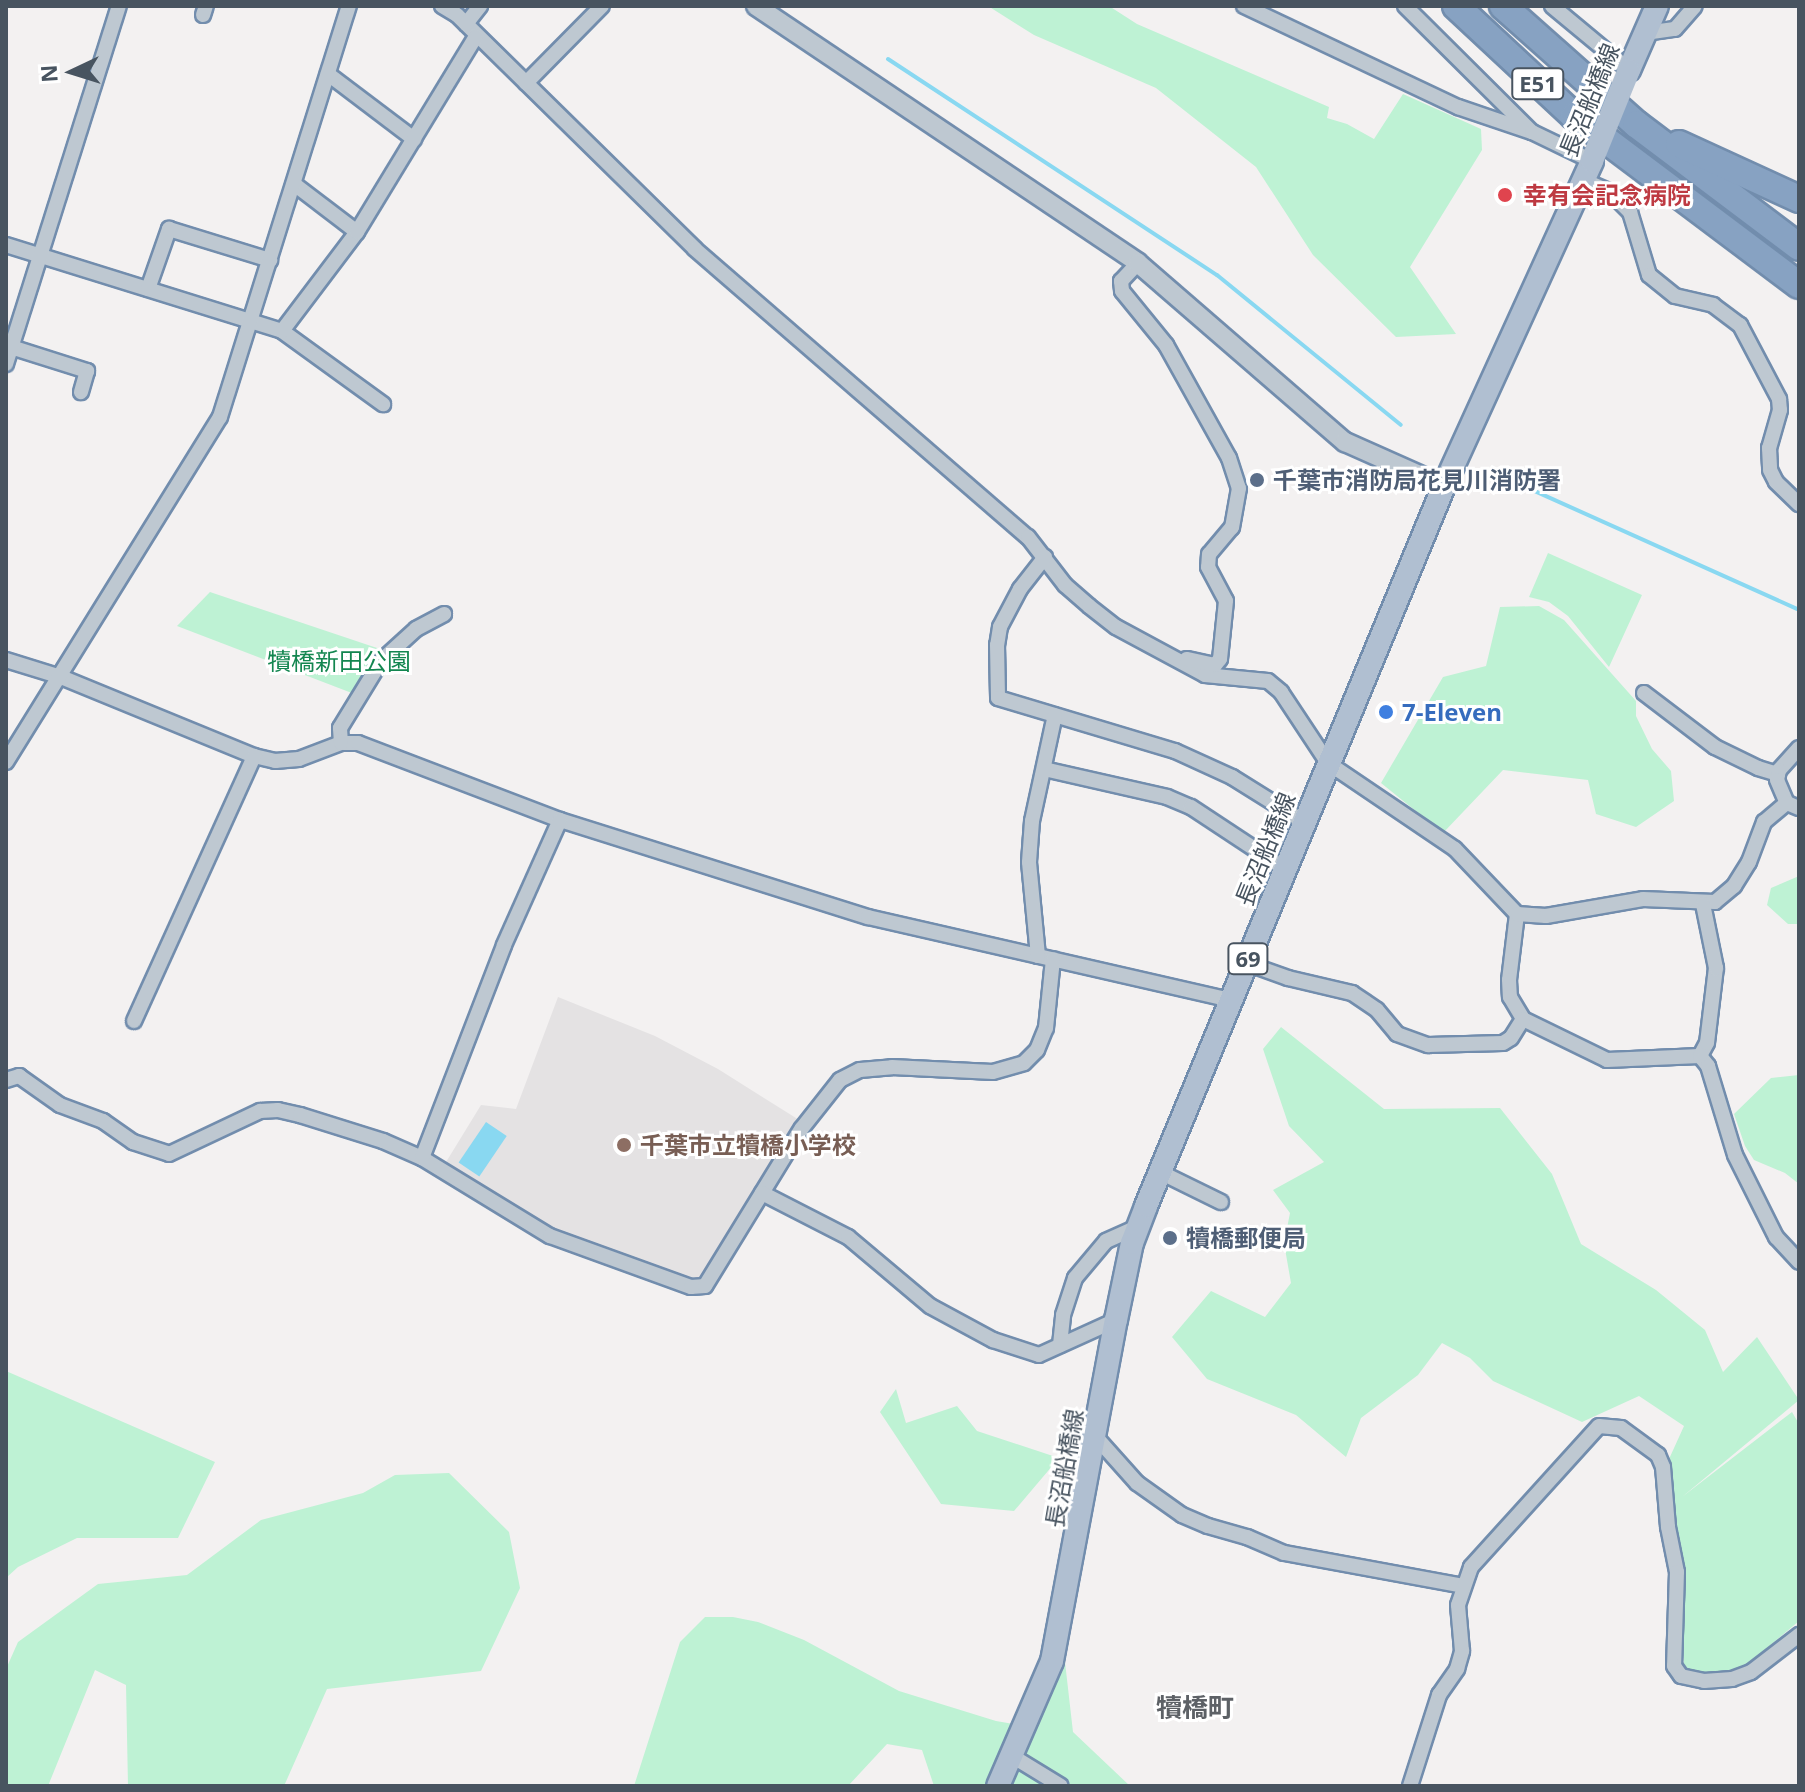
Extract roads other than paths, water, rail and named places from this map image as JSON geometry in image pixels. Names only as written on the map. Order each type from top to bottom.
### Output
[{"type":"highway","name":"E51","points":[[1456,6],[1523,72],[1625,157],[1799,285]]},
{"type":"highway","name":"E51","points":[[1503,6],[1636,124],[1799,247]]},
{"type":"highway","points":[[1636,124],[1799,199]]},
{"type":"highway","points":[[1625,157],[1667,199],[1799,306]]},
{"type":"main road","name":"長沼船橋線","points":[[998,1786],[1052,1661],[1116,1320],[1138,1227],[1444,486],[1588,171],[1657,6]]},
{"type":"street","points":[[6,364],[119,6]]},
{"type":"street","points":[[6,762],[220,417],[349,6]]},
{"type":"street","points":[[442,6],[471,30],[695,249],[1009,520],[1045,557],[1065,585],[1089,606],[1116,627],[1205,675],[1268,681],[1281,692],[1328,763],[1455,849],[1517,914],[1546,916],[1643,899],[1703,904],[1725,896],[1749,862],[1764,822],[1793,806],[1780,793],[1778,774],[1799,748]]},
{"type":"street","points":[[282,331],[357,232],[414,139],[471,30],[480,6]]},
{"type":"street","points":[[526,83],[602,6]]},
{"type":"street","points":[[756,6],[1138,263],[1345,442],[1444,486]]},
{"type":"street","points":[[1244,6],[1458,107],[1532,132]]},
{"type":"street","points":[[1405,6],[1532,132],[1588,171],[1630,212],[1649,275],[1675,296],[1713,305],[1740,325],[1779,399],[1780,410],[1769,448],[1770,470],[1776,482],[1799,504]]},
{"type":"street","points":[[1552,6],[1629,70]]},
{"type":"street","points":[[1645,33],[1675,29],[1695,6]]},
{"type":"street","points":[[328,74],[414,139]]},
{"type":"street","points":[[294,184],[357,232]]},
{"type":"street","points":[[148,289],[169,229],[270,260]]},
{"type":"street","points":[[6,245],[282,331],[383,404]]},
{"type":"street","points":[[1138,263],[1121,281],[1122,291],[1166,345],[1229,458],[1239,488],[1232,527],[1209,554],[1208,567],[1226,601],[1220,659],[1215,665],[1167,654]]},
{"type":"street","points":[[11,347],[87,371],[81,392]]},
{"type":"street","points":[[1045,557],[1020,589],[1000,627],[997,645],[998,698],[1175,751],[1232,777],[1304,822]]},
{"type":"street","points":[[341,743],[340,728],[381,661],[416,629],[444,614]]},
{"type":"street","points":[[6,660],[61,677],[254,756],[275,761],[299,759],[341,743],[367,746],[560,820],[868,917],[1231,1000]]},
{"type":"street","points":[[1644,693],[1715,747],[1778,774]]},
{"type":"street","points":[[6,1080],[19,1076],[60,1105],[103,1121],[133,1142],[169,1154],[260,1111],[278,1110],[383,1141],[422,1158],[550,1236],[691,1287],[705,1286],[802,1128],[840,1080],[860,1070],[892,1067],[993,1072],[1024,1063],[1037,1050],[1046,1028],[1046,958],[1029,862],[1032,821],[1055,715]]},
{"type":"street","points":[[134,1021],[254,756]]},
{"type":"street","points":[[1044,769],[1167,797],[1191,807],[1285,869]]},
{"type":"street","points":[[422,1158],[504,945],[560,820]]},
{"type":"street","points":[[1700,1056],[1707,1043],[1716,968],[1703,904]]},
{"type":"street","points":[[1517,914],[1509,980],[1510,997],[1523,1019],[1607,1060],[1700,1056]]},
{"type":"street","points":[[1246,963],[1288,978],[1352,993],[1377,1010],[1397,1034],[1428,1045],[1503,1043],[1511,1038],[1523,1019]]},
{"type":"street","points":[[1700,1056],[1708,1066],[1735,1155],[1776,1237],[1799,1262]]},
{"type":"street","points":[[1160,1172],[1221,1202]]},
{"type":"street","points":[[762,1193],[848,1237],[930,1306],[993,1340],[1039,1355],[1116,1320]]},
{"type":"street","points":[[1060,1345],[1063,1315],[1075,1278],[1106,1241],[1138,1227]]},
{"type":"street","points":[[1410,1786],[1439,1695],[1457,1669],[1462,1651],[1458,1605],[1463,1586],[1478,1558],[1519,1517],[1599,1426],[1621,1428],[1658,1455],[1663,1467],[1668,1527],[1677,1572],[1674,1666],[1681,1676],[1704,1681],[1732,1679],[1751,1672],[1799,1635]]},
{"type":"street","points":[[1095,1436],[1137,1483],[1182,1515],[1208,1526],[1247,1537],[1284,1553],[1463,1586]]},
{"type":"street","points":[[1012,1756],[1061,1786]]},
{"type":"water","points":[[486,1122],[507,1136],[479,1177],[459,1163]]},
{"type":"waterway","points":[[888,59],[1217,275],[1401,425]]},
{"type":"waterway","points":[[1499,475],[1799,610]]},
{"type":"place","name":"幸有会記念病院","points":[[1505,195]]},
{"type":"place","name":"千葉市消防局花見川消防署","points":[[1257,480]]},
{"type":"place","name":"7-Eleven","points":[[1386,712]]},
{"type":"place","name":"千葉市立犢橋小学校","points":[[624,1145]]},
{"type":"place","name":"犢橋郵便局","points":[[1170,1238]]},
{"type":"district","name":"犢橋町","points":[[1195,1708]]},
{"type":"park label","name":"犢橋新田公園","points":[[339,661]]}]
